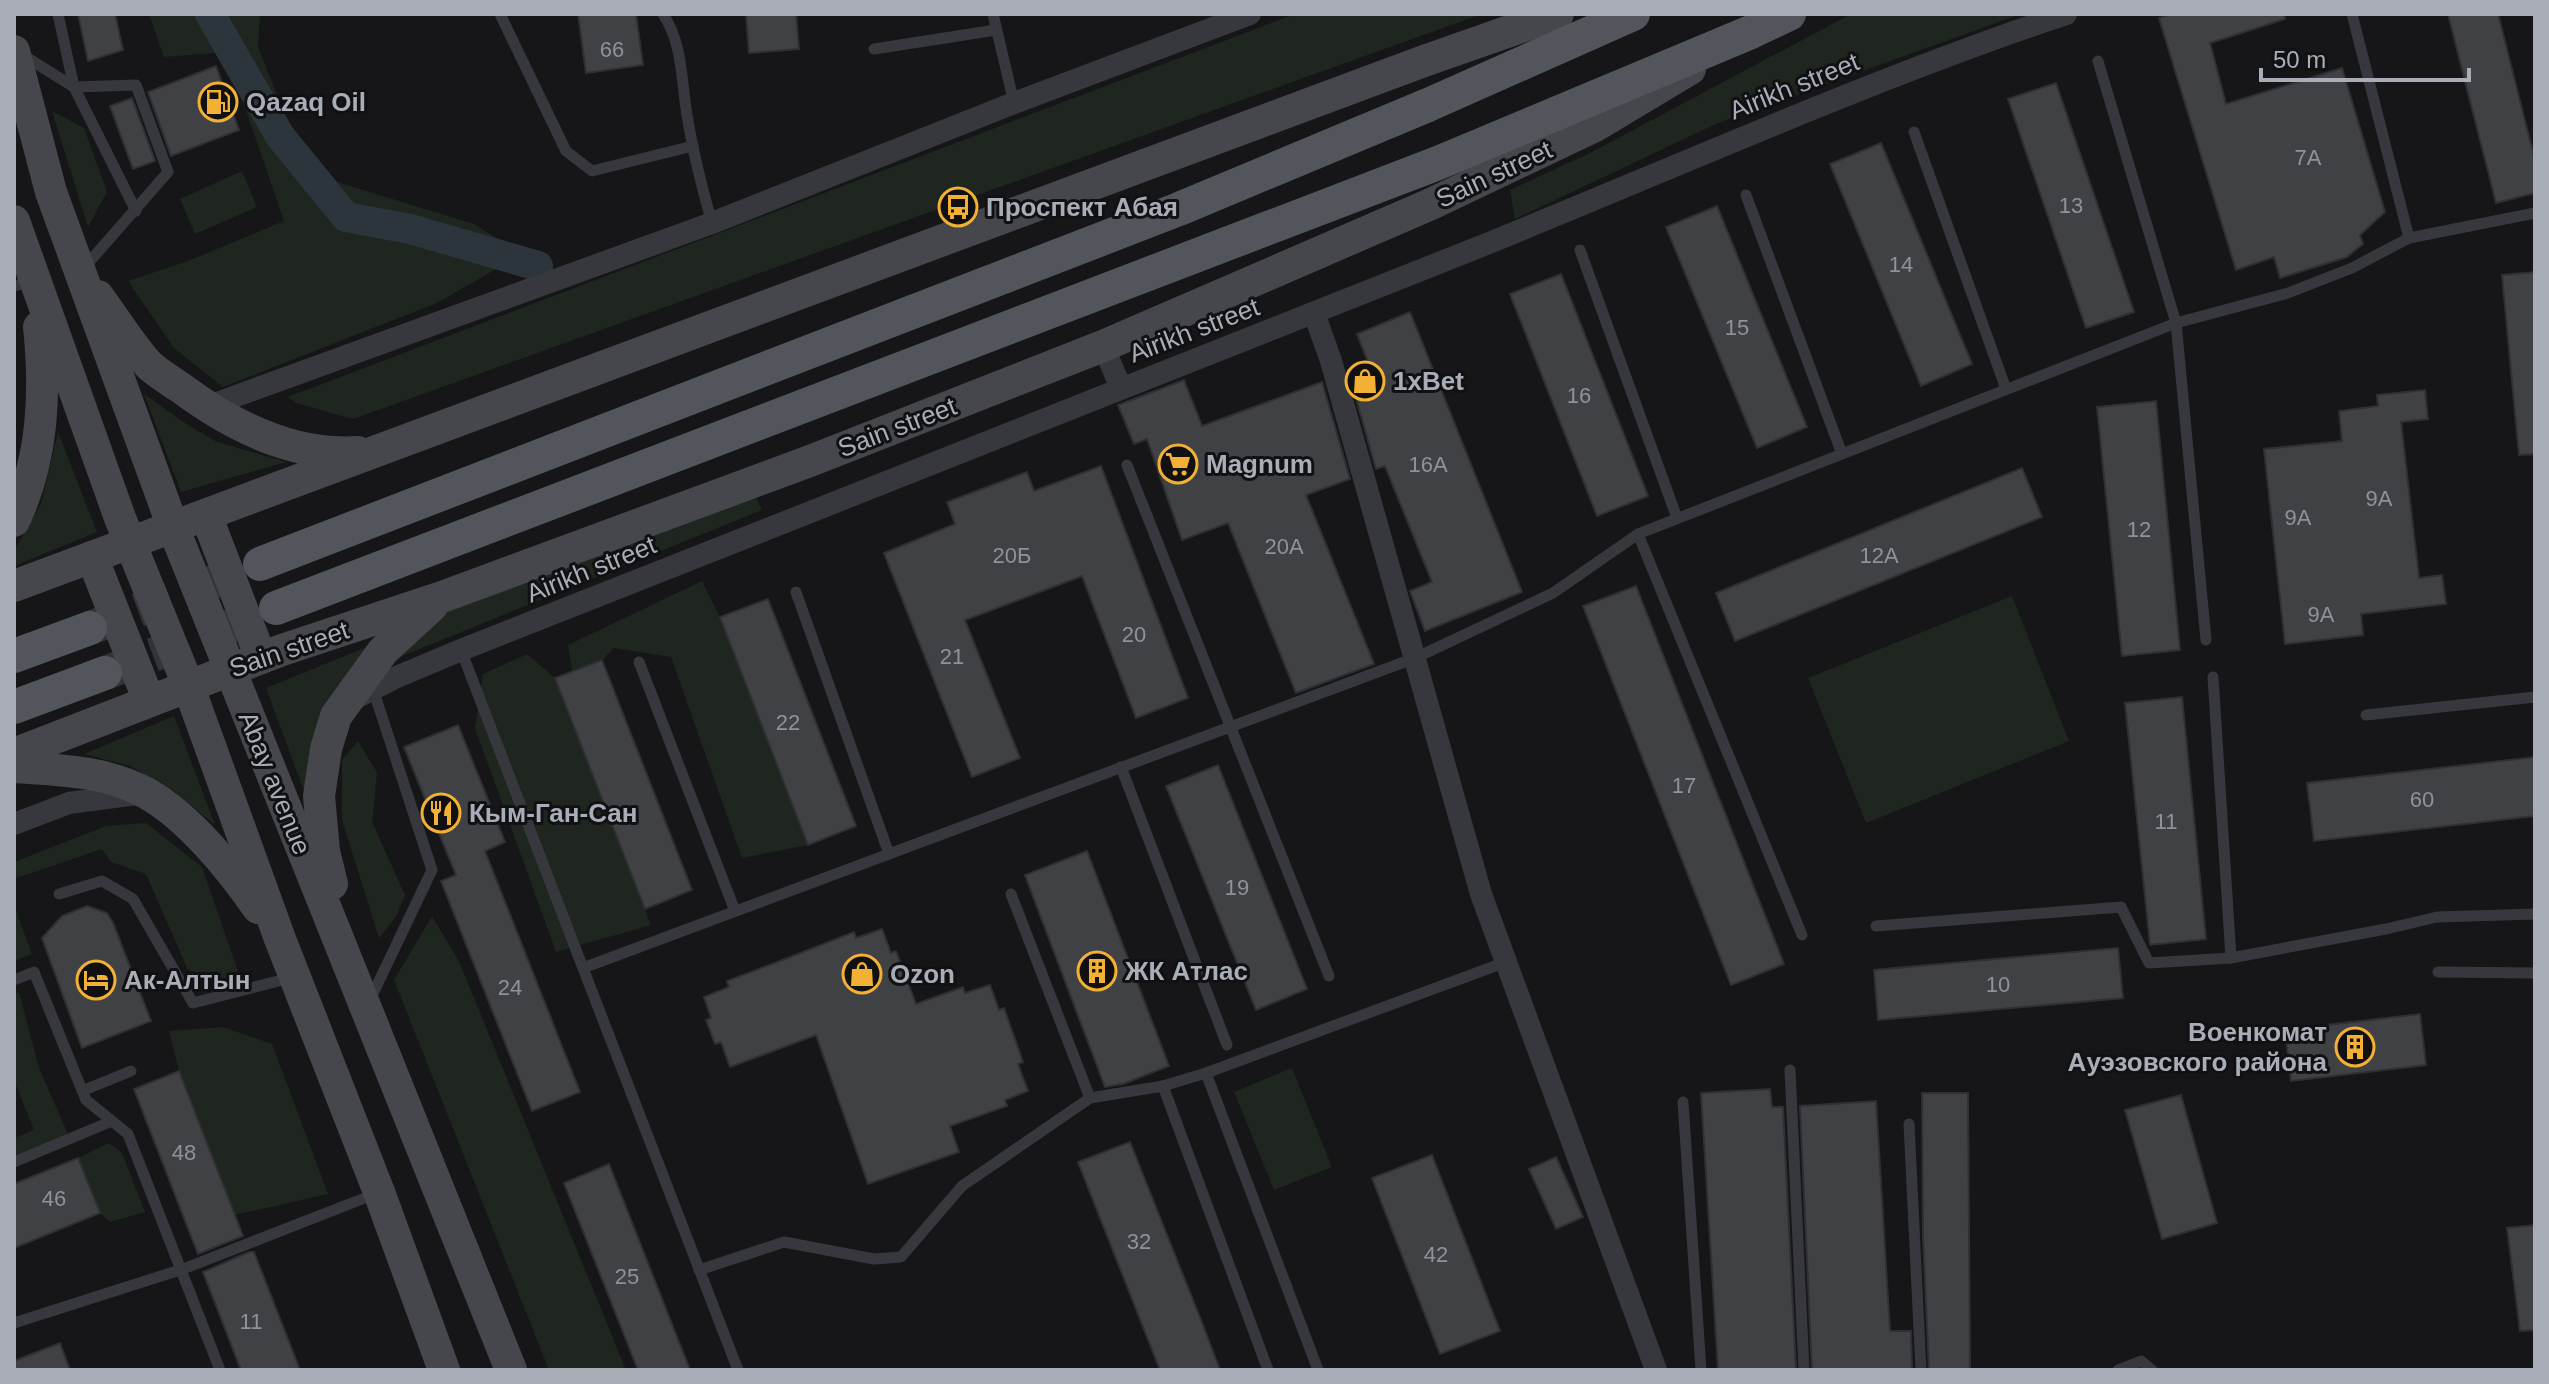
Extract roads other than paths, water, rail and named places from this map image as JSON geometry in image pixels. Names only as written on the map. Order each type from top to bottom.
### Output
[{"type":"main road","points":[[14,586],[385,450],[770,303],[1558,14]]},
{"type":"main road","points":[[260,564],[1179,209],[1428,105],[1633,14]]},
{"type":"main road","name":"Sain street","points":[[276,608],[1438,163],[1789,14]]},
{"type":"main road","name":"Sain street","points":[[14,754],[261,658],[442,597],[810,461],[1103,346],[1431,204],[1595,126],[1751,32]]},
{"type":"main road","name":"Abay avenue","points":[[14,51],[51,192],[173,527],[511,1370]]},
{"type":"main road","name":"Abay avenue","points":[[14,221],[24,283],[188,685],[294,977],[379,1192],[444,1370]]},
{"type":"main road","points":[[80,273],[150,365],[206,407],[263,436],[302,448],[334,454],[385,450]]},
{"type":"main road","points":[[14,521],[39,443],[43,369],[24,283]]},
{"type":"main road","points":[[206,515],[261,658]]},
{"type":"main road","points":[[92,557],[149,701]]},
{"type":"main road","points":[[351,969],[324,851],[319,796],[326,749],[336,716],[383,651],[442,597]]},
{"type":"main road","points":[[14,656],[90,628]]},
{"type":"main road","points":[[14,707],[105,673]]},
{"type":"main road","points":[[14,767],[70,770],[107,778],[146,793],[182,820],[220,860],[280,939]]},
{"type":"street","points":[[206,407],[712,223],[1014,103],[1250,14]]},
{"type":"street","name":"Airikh street","points":[[345,704],[399,676],[461,650],[1314,313],[1829,101],[2066,14]]},
{"type":"street","points":[[1314,313],[1331,361],[1481,894],[1656,1370]]},
{"type":"street","points":[[1103,346],[1121,388]]},
{"type":"street","points":[[14,824],[69,803],[146,793]]},
{"type":"lane","points":[[58,14],[74,87],[136,211]]},
{"type":"lane","points":[[500,14],[566,151],[592,171],[693,146]]},
{"type":"lane","points":[[663,14],[673,29],[693,146],[712,223]]},
{"type":"lane","points":[[993,14],[1014,103]]},
{"type":"lane","points":[[2352,14],[2409,238]]},
{"type":"lane","points":[[874,49],[996,30]]},
{"type":"lane","points":[[14,51],[74,87],[136,85],[168,172],[80,273]]},
{"type":"lane","points":[[2098,61],[2176,323],[2206,640]]},
{"type":"lane","points":[[1914,132],[2006,389]]},
{"type":"lane","points":[[1746,195],[1842,454]]},
{"type":"lane","points":[[583,968],[1415,658],[1553,593],[1638,534],[2176,323],[2288,293],[2352,268],[2409,238],[2535,213]]},
{"type":"lane","points":[[1580,250],[1677,518]]},
{"type":"lane","points":[[1127,465],[1329,976]]},
{"type":"lane","points":[[1638,534],[1802,935]]},
{"type":"lane","points":[[796,592],[889,854]]},
{"type":"lane","points":[[461,650],[738,1370]]},
{"type":"lane","points":[[639,662],[735,911]]},
{"type":"lane","points":[[2213,677],[2231,958]]},
{"type":"lane","points":[[367,1006],[432,870],[373,689]]},
{"type":"lane","points":[[2366,715],[2535,697]]},
{"type":"lane","points":[[1121,767],[1227,1045]]},
{"type":"lane","points":[[59,894],[102,881],[133,899],[193,1003],[294,977]]},
{"type":"lane","points":[[1011,894],[1090,1098]]},
{"type":"lane","points":[[1876,926],[2121,907],[2149,963],[2231,958],[2437,917],[2535,914]]},
{"type":"lane","points":[[699,1270],[784,1242],[874,1259],[901,1257],[962,1186],[1090,1098],[1163,1086],[1206,1073],[1506,962]]},
{"type":"lane","points":[[14,980],[34,972],[86,1100],[128,1134],[220,1370]]},
{"type":"lane","points":[[2438,972],[2535,973]]},
{"type":"lane","points":[[1790,1070],[1804,1370]]},
{"type":"lane","points":[[82,1091],[131,1071]]},
{"type":"lane","points":[[1206,1073],[1318,1370]]},
{"type":"lane","points":[[1163,1086],[1268,1370]]},
{"type":"lane","points":[[1683,1102],[1701,1370]]},
{"type":"lane","points":[[14,1162],[112,1121]]},
{"type":"lane","points":[[1909,1124],[1921,1370]]},
{"type":"lane","points":[[14,1323],[183,1269],[379,1192]]},
{"type":"lane","points":[[2118,1370],[2141,1361],[2152,1370]]},
{"type":"waterway","points":[[210,14],[280,136],[346,217],[410,229],[538,266]]},
{"type":"tunnel","points":[[90,628],[226,577]]},
{"type":"tunnel","points":[[105,673],[243,621]]},
{"type":"place","name":"Qazaq Oil","points":[[218,102]]},
{"type":"place","name":"Проспект Абая","points":[[958,207]]},
{"type":"place","name":"1xBet","points":[[1365,381]]},
{"type":"place","name":"Magnum","points":[[1178,464]]},
{"type":"place","name":"Кым-Ган-Сан","points":[[441,813]]},
{"type":"place","name":"ЖК Атлас","points":[[1097,971]]},
{"type":"place","name":"Ozon","points":[[862,974]]},
{"type":"place","name":"Ак-Алтын","points":[[96,980]]},
{"type":"place","name":"Военкомат Ауэзовского района","points":[[2355,1047]]}]
